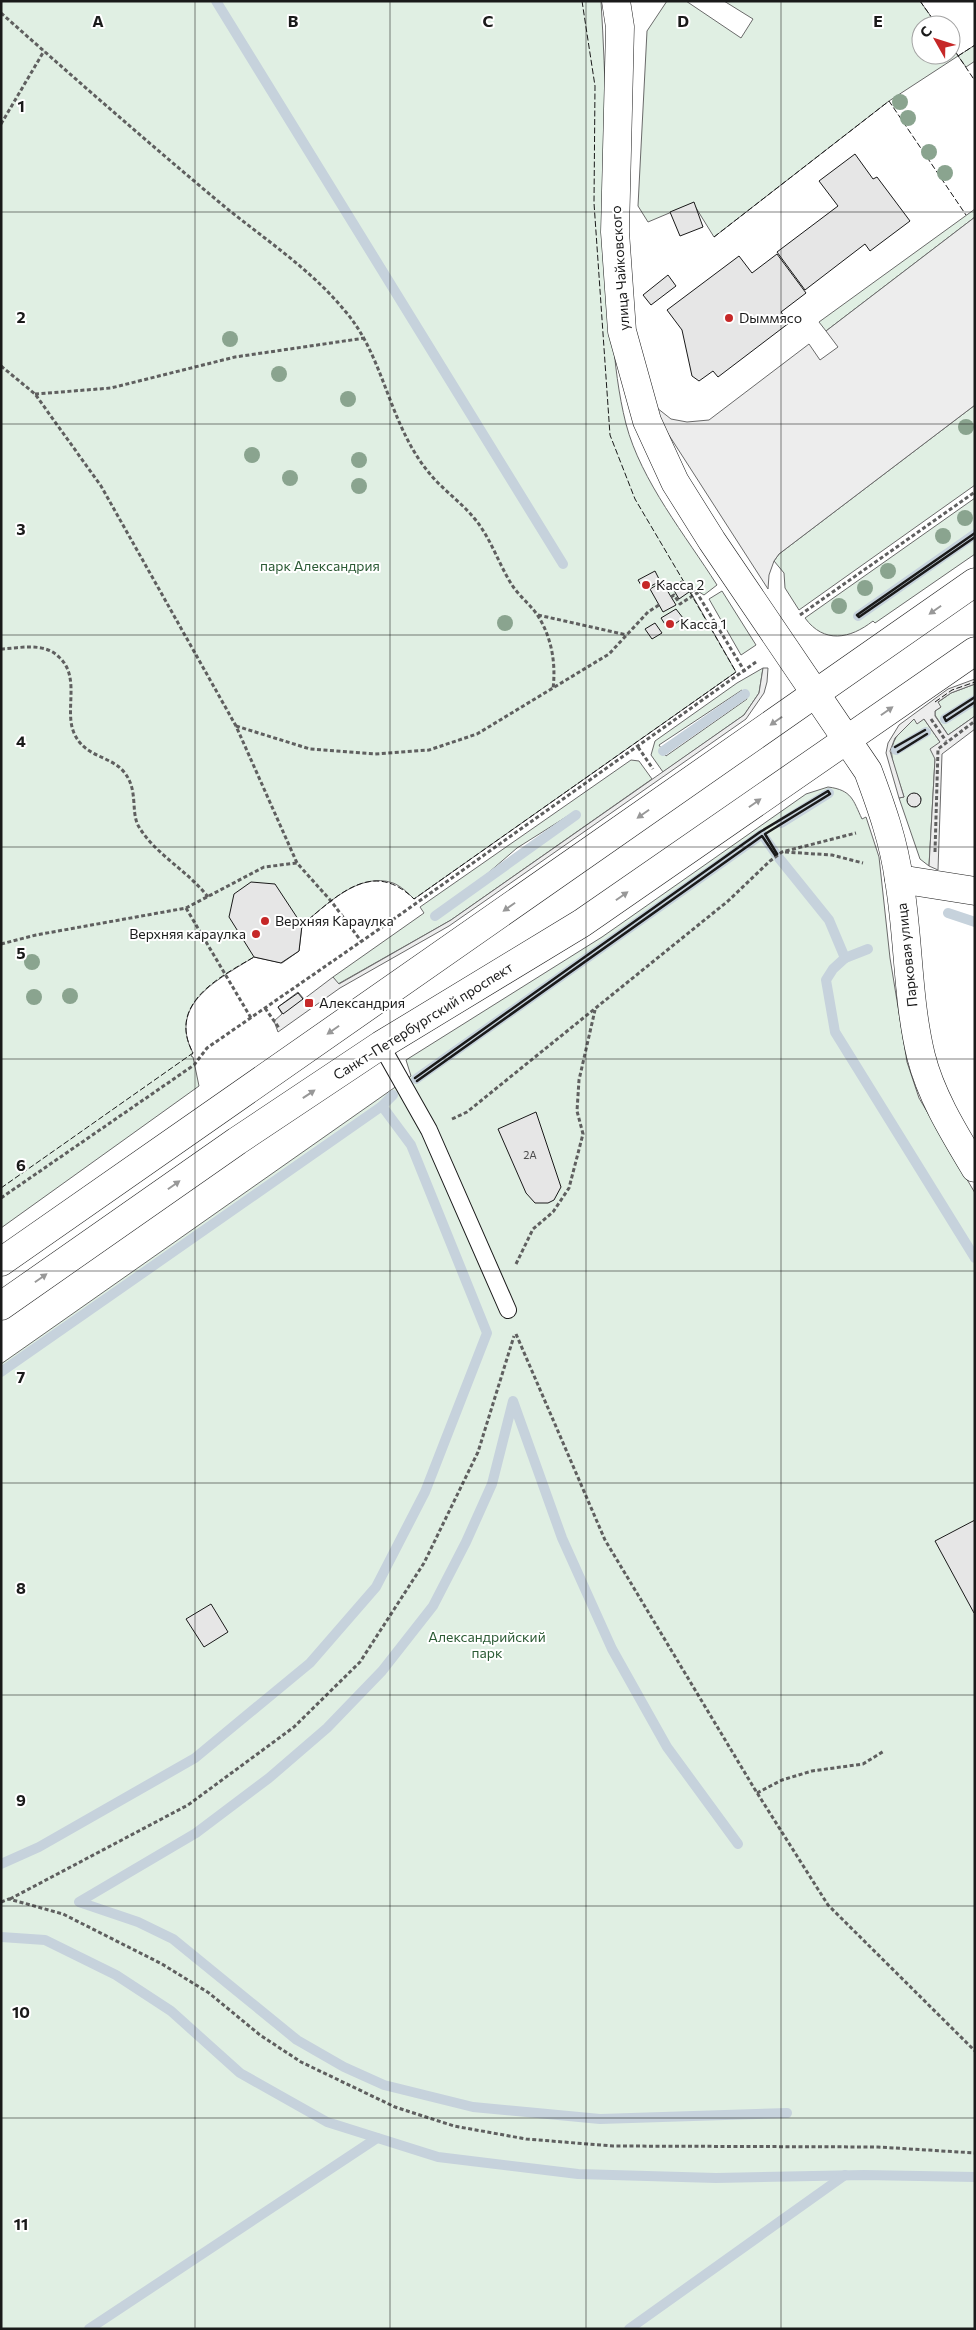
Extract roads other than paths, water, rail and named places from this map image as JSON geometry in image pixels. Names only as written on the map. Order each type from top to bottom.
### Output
[{"type":"main road","points":[[618,14],[639,1]]},
{"type":"main road","name":"улица Чайковского","points":[[618,14],[615,215],[622,331],[647,421],[676,482],[712,541],[848,739]]},
{"type":"main road","points":[[1,1262],[975,582]]},
{"type":"main road","name":"Санкт-Петербургский проспект","points":[[1,1306],[237,1141],[381,1045],[582,923],[975,651]]},
{"type":"main road","name":"Парковая улица","points":[[848,739],[868,771],[881,805],[899,879],[914,1023],[922,1058],[933,1092],[975,1168]]},
{"type":"main road","points":[[899,879],[975,891]]},
{"type":"lane","points":[[381,1045],[429,1130],[506,1305]]},
{"type":"waterway","points":[[216,1],[563,564]]},
{"type":"waterway","points":[[858,616],[975,534]]},
{"type":"waterway","points":[[663,751],[745,694]]},
{"type":"waterway","points":[[945,719],[975,700]]},
{"type":"waterway","points":[[896,750],[926,732]]},
{"type":"waterway","points":[[781,823],[829,793]]},
{"type":"waterway","points":[[435,916],[576,815]]},
{"type":"waterway","points":[[416,1079],[762,834],[776,854]]},
{"type":"waterway","points":[[779,858],[829,920],[845,958],[833,969],[826,980],[835,1032],[975,1258]]},
{"type":"waterway","points":[[948,913],[975,922]]},
{"type":"waterway","points":[[845,958],[868,949]]},
{"type":"waterway","points":[[1,1372],[382,1106],[393,1095]]},
{"type":"waterway","points":[[1,1864],[39,1847],[195,1758],[310,1663],[376,1587],[425,1492],[487,1333],[411,1145],[382,1106]]},
{"type":"waterway","points":[[738,1844],[667,1747],[612,1649],[562,1538],[513,1401],[492,1484],[466,1542],[433,1606],[382,1671],[327,1728],[269,1778],[196,1833],[79,1902],[138,1922],[173,1939],[297,2040],[344,2067],[384,2085],[473,2107],[600,2119],[787,2113]]},
{"type":"waterway","points":[[1,1937],[45,1940],[116,1975],[171,2011],[240,2073],[327,2122],[438,2157],[578,2174],[716,2178],[864,2175],[975,2177]]},
{"type":"waterway","points":[[89,2329],[377,2138]]},
{"type":"waterway","points":[[629,2329],[845,2175]]},
{"type":"place","name":"Dыммясо","points":[[729,318]]},
{"type":"place","name":"Касса 2","points":[[646,585]]},
{"type":"place","name":"Касса 1","points":[[670,624]]},
{"type":"place","name":"Верхняя Караулка","points":[[265,921]]},
{"type":"place","name":"Верхняя караулка","points":[[256,934]]},
{"type":"place","name":"Александрия","points":[[309,1003]]},
{"type":"park label","name":"парк Александрия","points":[[320,566]]},
{"type":"park label","name":"Александрийский парк","points":[[487,1645]]}]
